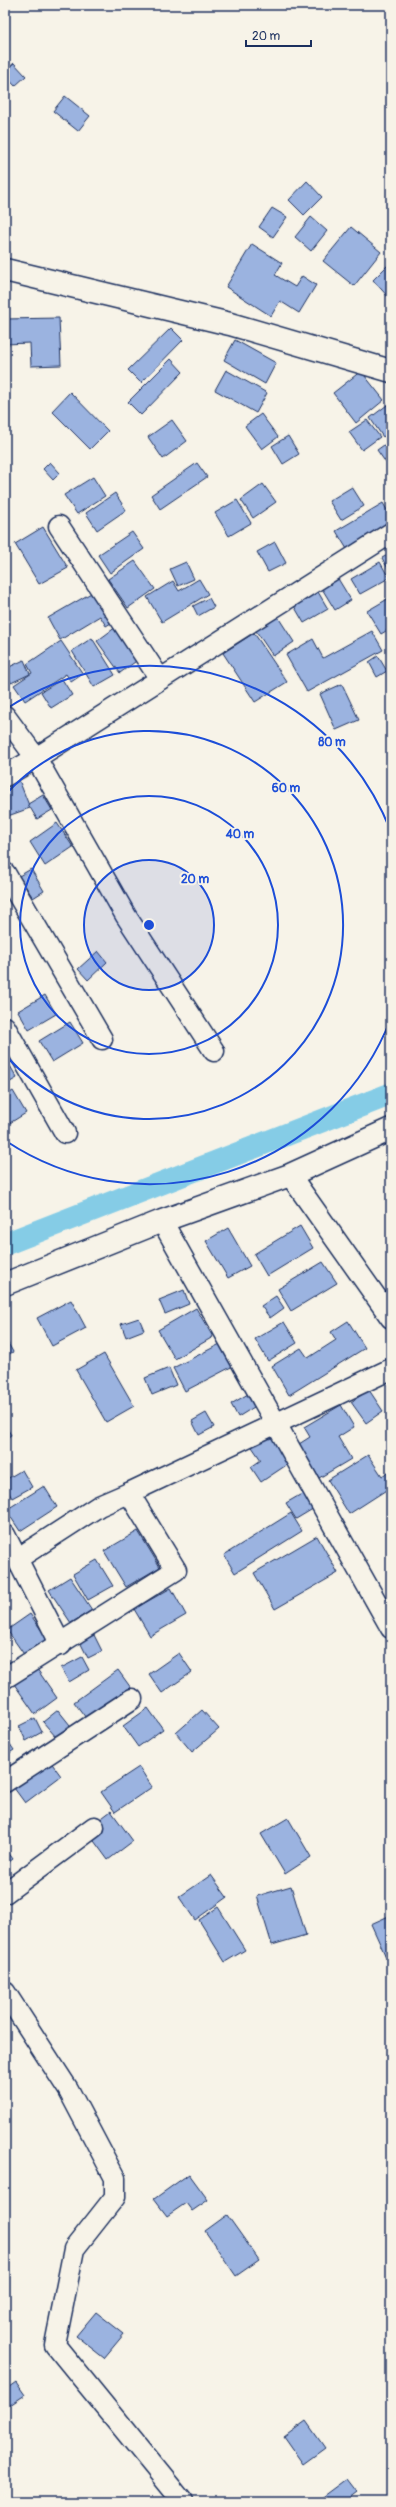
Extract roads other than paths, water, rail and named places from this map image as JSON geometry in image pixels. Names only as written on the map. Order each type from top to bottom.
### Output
[{"type":"street","points":[[5,270],[230,324],[391,371]]},
{"type":"street","points":[[59,526],[160,679]]},
{"type":"street","points":[[5,776],[36,758],[391,534]]},
{"type":"street","points":[[5,716],[36,758],[126,916],[214,1051]]},
{"type":"street","points":[[5,873],[102,1039]]},
{"type":"street","points":[[5,1027],[65,1133]]},
{"type":"street","points":[[5,1284],[162,1221],[290,1175],[391,1129]]},
{"type":"street","points":[[290,1175],[391,1318]]},
{"type":"street","points":[[162,1221],[391,1628]]},
{"type":"street","points":[[17,1559],[99,1506],[391,1369]]},
{"type":"street","points":[[5,1678],[60,1645],[176,1570],[129,1493]]},
{"type":"street","points":[[5,1535],[60,1645]]},
{"type":"street","points":[[5,1782],[132,1700]]},
{"type":"street","points":[[5,1893],[94,1827]]},
{"type":"street","points":[[5,1992],[68,2089],[115,2178],[115,2197],[74,2249],[55,2345],[183,2502]]},
{"type":"waterway","points":[[5,1244],[391,1094]]}]
